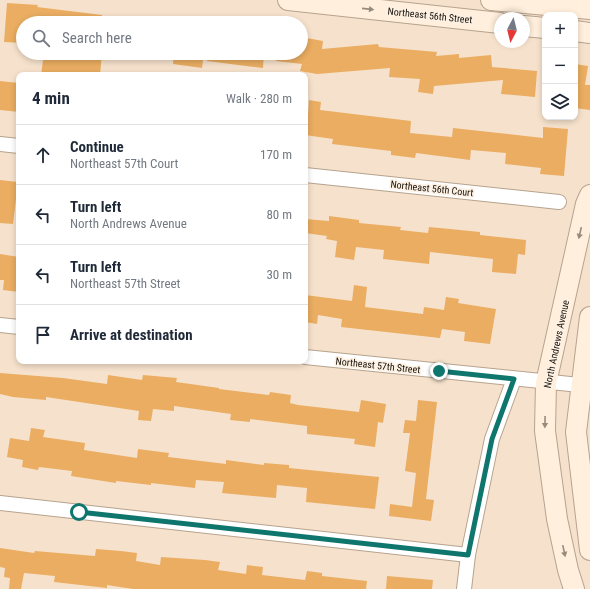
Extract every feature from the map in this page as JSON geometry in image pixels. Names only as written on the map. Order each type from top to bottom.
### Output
[{"type":"main road","name":"Northeast 56th Street","points":[[288,0],[494,22]]},
{"type":"main road","points":[[491,0],[590,9]]},
{"type":"main road","points":[[530,27],[542,28]]},
{"type":"main road","points":[[578,31],[590,33]]},
{"type":"main road","name":"North Andrews Avenue","points":[[574,589],[568,570],[556,512],[545,431],[546,383],[589,201]]},
{"type":"main road","points":[[590,317],[586,386],[576,432],[590,550]]},
{"type":"street","points":[[0,144],[16,146]]},
{"type":"street","name":"Northeast 56th Court","points":[[308,175],[559,202]]},
{"type":"street","points":[[0,326],[16,327]]},
{"type":"street","name":"Northeast 57th Street","points":[[308,357],[586,386]]},
{"type":"street","points":[[464,589],[468,555],[492,439],[514,379]]},
{"type":"street","points":[[0,503],[468,555]]},
{"type":"building","points":[[7,3],[38,5],[37,7],[102,15],[16,16],[16,43],[4,42]]},
{"type":"building","points":[[308,38],[323,41],[322,49],[378,44],[379,47],[437,52],[436,56],[459,54],[459,58],[491,55],[492,67],[537,71],[535,97],[501,94],[503,80],[434,86],[433,94],[418,92],[420,79],[389,77],[390,68],[317,74],[300,71],[302,64],[276,61],[308,60]]},
{"type":"building","points":[[43,60],[101,60],[100,72],[41,72]]},
{"type":"building","points":[[173,60],[203,60],[202,68],[173,64]]},
{"type":"building","points":[[207,60],[264,60],[263,68]]},
{"type":"building","points":[[578,64],[588,66],[585,85],[590,85],[590,110],[578,108]]},
{"type":"building","points":[[0,81],[16,83],[16,112],[0,110]]},
{"type":"building","points":[[309,100],[321,102],[320,110],[411,121],[410,133],[452,137],[453,128],[543,138],[543,127],[568,129],[564,176],[540,174],[541,168],[505,164],[506,153],[471,150],[470,160],[416,153],[415,158],[391,155],[391,151],[332,144],[333,139],[308,135]]},
{"type":"building","points":[[0,180],[16,182],[16,199],[13,224],[0,223]]},
{"type":"building","points":[[329,216],[359,220],[359,223],[401,227],[400,230],[428,233],[429,227],[480,232],[480,235],[526,240],[525,255],[518,254],[516,274],[492,272],[493,259],[430,252],[429,264],[383,259],[384,250],[356,247],[354,260],[335,257],[337,241],[326,239],[327,236],[308,233],[308,219],[329,221]]},
{"type":"building","points":[[0,254],[16,257],[16,292],[3,290],[4,280],[0,280]]},
{"type":"building","points":[[354,285],[367,287],[365,307],[423,314],[424,307],[444,310],[446,297],[459,299],[458,303],[496,309],[490,344],[464,341],[465,332],[442,329],[440,338],[341,327],[342,319],[318,315],[317,324],[308,322],[308,295],[352,301]]},
{"type":"building","points":[[0,373],[63,378],[107,384],[108,375],[142,380],[143,375],[177,378],[176,382],[219,389],[269,395],[270,392],[291,395],[290,403],[298,405],[359,412],[361,400],[386,404],[383,423],[378,422],[375,447],[354,444],[355,439],[307,434],[307,426],[250,419],[250,422],[230,420],[231,414],[174,406],[174,411],[153,409],[151,421],[138,420],[139,411],[46,397],[46,400],[13,397],[0,394]]},
{"type":"building","points":[[418,400],[437,402],[426,499],[434,500],[431,521],[389,516],[390,504],[412,507],[416,473],[405,471],[410,433],[403,433],[405,420],[416,421]]},
{"type":"building","points":[[31,428],[45,430],[43,437],[85,443],[84,450],[137,458],[138,449],[169,453],[168,457],[226,464],[226,460],[264,465],[264,463],[289,465],[289,468],[379,477],[375,509],[306,502],[307,488],[277,485],[276,498],[222,493],[224,482],[196,480],[195,488],[151,483],[151,485],[116,481],[116,483],[71,476],[72,471],[39,467],[38,470],[22,467],[23,460],[7,457],[10,438],[29,441]]},
{"type":"building","points":[[0,548],[34,553],[35,551],[95,556],[96,549],[121,551],[137,553],[136,561],[160,565],[161,557],[205,560],[220,562],[218,570],[246,574],[247,565],[263,567],[262,575],[305,580],[307,571],[322,573],[322,576],[367,581],[366,589],[133,589],[107,585],[107,588],[54,582],[55,576],[24,573],[21,589],[9,589],[10,578],[4,577],[5,568],[0,567]]},
{"type":"building","points":[[387,576],[433,580],[432,589],[386,589]]},
{"type":"route","points":[[79,512],[468,555],[492,439],[514,379],[439,371]]}]
